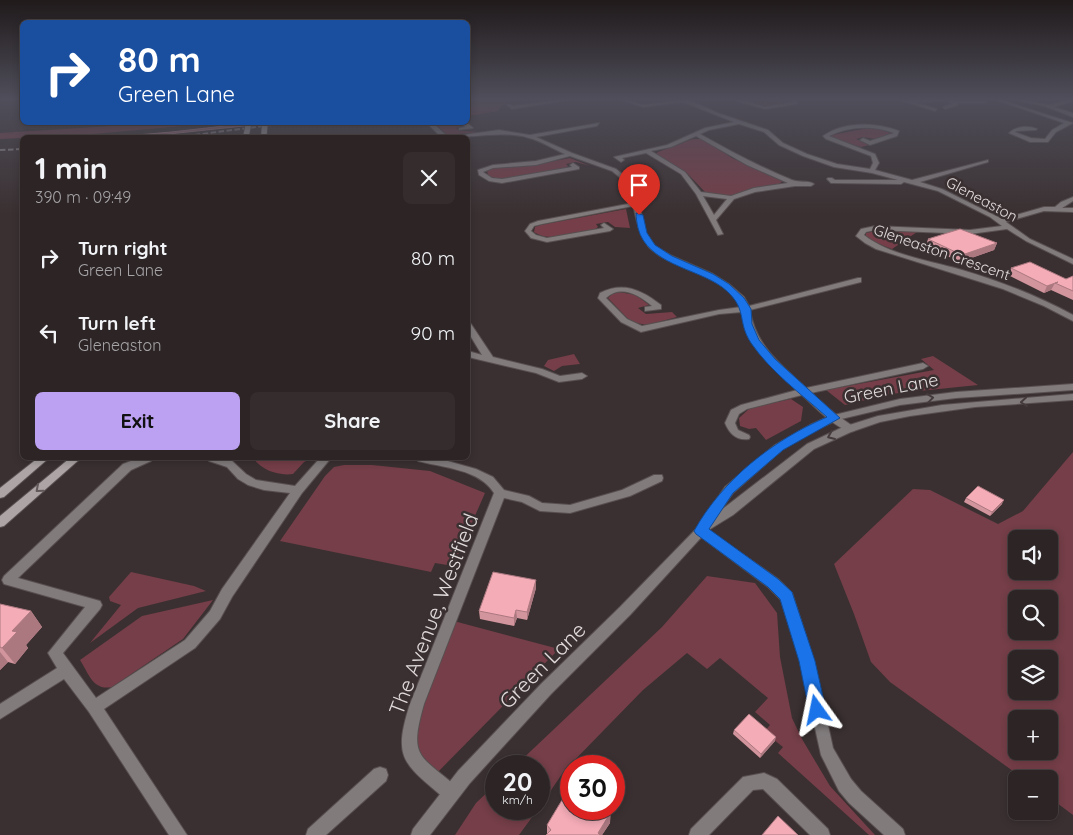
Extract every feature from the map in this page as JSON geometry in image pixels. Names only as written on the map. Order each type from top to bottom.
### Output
[{"type":"main road","points":[[0,494],[42,460]]},
{"type":"main road","points":[[0,523],[74,460]]},
{"type":"street","points":[[534,138],[570,154],[614,170],[625,179],[636,192],[636,204],[643,233],[652,247],[669,258],[710,276],[726,286],[741,300],[746,309],[748,324],[755,340],[772,362],[834,418],[850,429]]},
{"type":"street","points":[[620,160],[617,158],[648,152],[688,138]]},
{"type":"street","points":[[703,138],[749,164],[795,184]]},
{"type":"street","name":"Gleneaston","points":[[774,138],[781,144],[805,156],[836,166],[872,170],[940,190],[964,201],[1028,240],[1073,262]]},
{"type":"street","points":[[828,138],[873,155],[876,163],[872,170]]},
{"type":"street","points":[[863,140],[870,143],[886,138]]},
{"type":"street","points":[[1025,138],[1046,141],[1050,138]]},
{"type":"street","points":[[648,152],[682,173],[699,194],[720,234]]},
{"type":"street","points":[[570,154],[522,165],[490,166],[480,171],[481,174],[491,180],[502,181],[577,168],[573,165]]},
{"type":"street","points":[[830,179],[833,182],[925,180],[986,161]]},
{"type":"street","points":[[699,194],[732,198],[754,190],[795,184],[811,184]]},
{"type":"street","points":[[713,220],[732,198]]},
{"type":"street","points":[[1058,208],[1063,202],[1073,199]]},
{"type":"street","points":[[604,224],[610,229],[547,240],[538,238],[528,231],[532,225],[540,222],[636,204]]},
{"type":"street","points":[[1004,224],[1044,208],[1073,210]]},
{"type":"street","name":"Gleneaston Crescent","points":[[1004,224],[970,232],[875,228],[863,230],[860,236],[864,241],[886,250],[1009,289],[1073,318]]},
{"type":"street","points":[[648,309],[658,307],[643,294],[635,291],[620,288],[603,295],[602,298],[619,317],[632,326],[641,329],[746,309],[858,280]]},
{"type":"street","points":[[470,329],[489,358]]},
{"type":"street","points":[[470,354],[539,371],[559,379],[582,376]]},
{"type":"street","points":[[745,437],[734,432],[730,423],[735,412],[744,407],[805,391],[923,366]]},
{"type":"street","name":"Green Lane","points":[[419,835],[464,777],[546,689],[625,611],[701,531],[729,490],[779,447],[834,418],[900,402],[956,395],[1073,387]]},
{"type":"street","points":[[1055,388],[1073,392]]},
{"type":"street","name":"Green Lane","points":[[701,531],[729,513],[774,474],[816,443],[850,429],[890,416],[1073,397]]},
{"type":"street","points":[[834,418],[856,418],[894,409],[934,410]]},
{"type":"street","points":[[143,460],[127,467],[8,580],[94,605],[55,653],[94,707],[179,835]]},
{"type":"street","points":[[227,460],[243,477],[252,482],[298,490]]},
{"type":"street","points":[[94,707],[190,644],[215,615],[227,593],[298,490],[324,460]]},
{"type":"street","points":[[433,460],[444,462],[487,478],[500,493],[525,499],[540,507],[570,509],[626,493],[658,478]]},
{"type":"street","name":"The Avenue, Westfield","points":[[452,793],[415,761],[410,750],[410,730],[417,704],[500,493]]},
{"type":"street","points":[[701,531],[773,583],[787,596],[807,661],[826,750],[845,784],[855,797],[897,835]]},
{"type":"street","points":[[0,712],[66,670]]},
{"type":"street","points":[[314,835],[380,775]]},
{"type":"street","points":[[697,835],[749,783],[764,781],[771,785],[822,835]]},
{"type":"shaded area","points":[[831,138],[860,138],[856,139],[869,145],[861,147]]},
{"type":"shaded area","points":[[693,139],[703,139],[732,158],[783,181],[779,184],[753,189],[732,196],[706,193],[686,172],[656,154]]},
{"type":"shaded area","points":[[570,158],[590,166],[576,162],[566,164],[568,166],[566,168],[519,177],[499,179],[488,176],[487,170],[498,167],[522,167]]},
{"type":"shaded area","points":[[626,209],[630,228],[615,227],[608,222],[596,224],[598,227],[594,230],[563,236],[548,237],[534,232],[535,227],[540,225]]},
{"type":"shaded area","points":[[876,231],[917,232],[892,249],[866,239],[866,233]]},
{"type":"shaded area","points":[[619,292],[636,295],[649,305],[638,308],[646,314],[672,312],[677,317],[647,325],[631,322],[608,298],[612,294]]},
{"type":"shaded area","points":[[574,354],[580,364],[562,366],[554,371],[544,366],[548,360]]},
{"type":"shaded area","points":[[933,356],[978,385],[890,394],[845,405],[826,390],[934,370],[921,359]]},
{"type":"shaded area","points":[[791,399],[803,407],[801,421],[766,440],[756,428],[749,429],[740,426],[739,418],[750,408]]},
{"type":"shaded area","points":[[1073,452],[1073,815],[1058,804],[1058,770],[1012,770],[890,682],[871,662],[834,564],[913,489],[930,490],[998,524],[1023,511]]},
{"type":"shaded area","points":[[255,460],[308,460],[293,474],[276,473],[265,469]]},
{"type":"shaded area","points":[[372,465],[430,471],[485,493],[453,566],[435,563],[431,572],[280,541],[325,476],[334,467]]},
{"type":"shaded area","points":[[131,572],[194,586],[206,591],[138,608],[90,643],[121,605],[110,601],[109,597]]},
{"type":"shaded area","points":[[707,576],[755,583],[777,613],[780,657],[792,718],[802,739],[830,786],[875,835],[869,835],[778,753],[783,747],[764,732],[770,725],[755,712],[768,698],[720,658],[707,669],[687,653],[643,690],[580,755],[560,755],[560,777],[550,792],[550,755],[527,755],[662,627]]},
{"type":"shaded area","points":[[213,600],[183,639],[112,687],[106,688],[96,684],[80,660],[142,616]]},
{"type":"shaded area","points":[[450,620],[559,649],[433,777],[415,761],[417,704]]},
{"type":"shaded area","points":[[485,794],[485,820],[530,820],[519,835],[455,835],[476,803]]},
{"type":"building","points":[[960,229],[997,243],[962,255],[928,239]]},
{"type":"building","points":[[1030,262],[1066,279],[1073,276],[1073,291],[1055,283],[1047,286],[1011,268]]},
{"type":"building","points":[[978,486],[1004,500],[992,512],[966,498]]},
{"type":"building","points":[[493,572],[536,580],[527,612],[516,610],[514,618],[479,611]]},
{"type":"building","points":[[0,604],[31,611],[12,631],[17,632],[2,648],[0,647]]},
{"type":"building","points":[[749,714],[776,737],[761,754],[734,730]]},
{"type":"building","points":[[560,803],[560,820],[606,820],[598,833],[600,835],[546,835],[551,830],[547,825]]},
{"type":"building","points":[[778,816],[798,835],[762,835]]},
{"type":"railway","points":[[0,150],[20,149]]},
{"type":"route","points":[[639,215],[643,233],[652,247],[669,258],[710,276],[726,286],[741,300],[746,309],[748,324],[755,340],[772,362],[834,418],[779,447],[729,490],[701,531],[773,583],[787,596],[792,607],[807,661],[817,710]]}]
